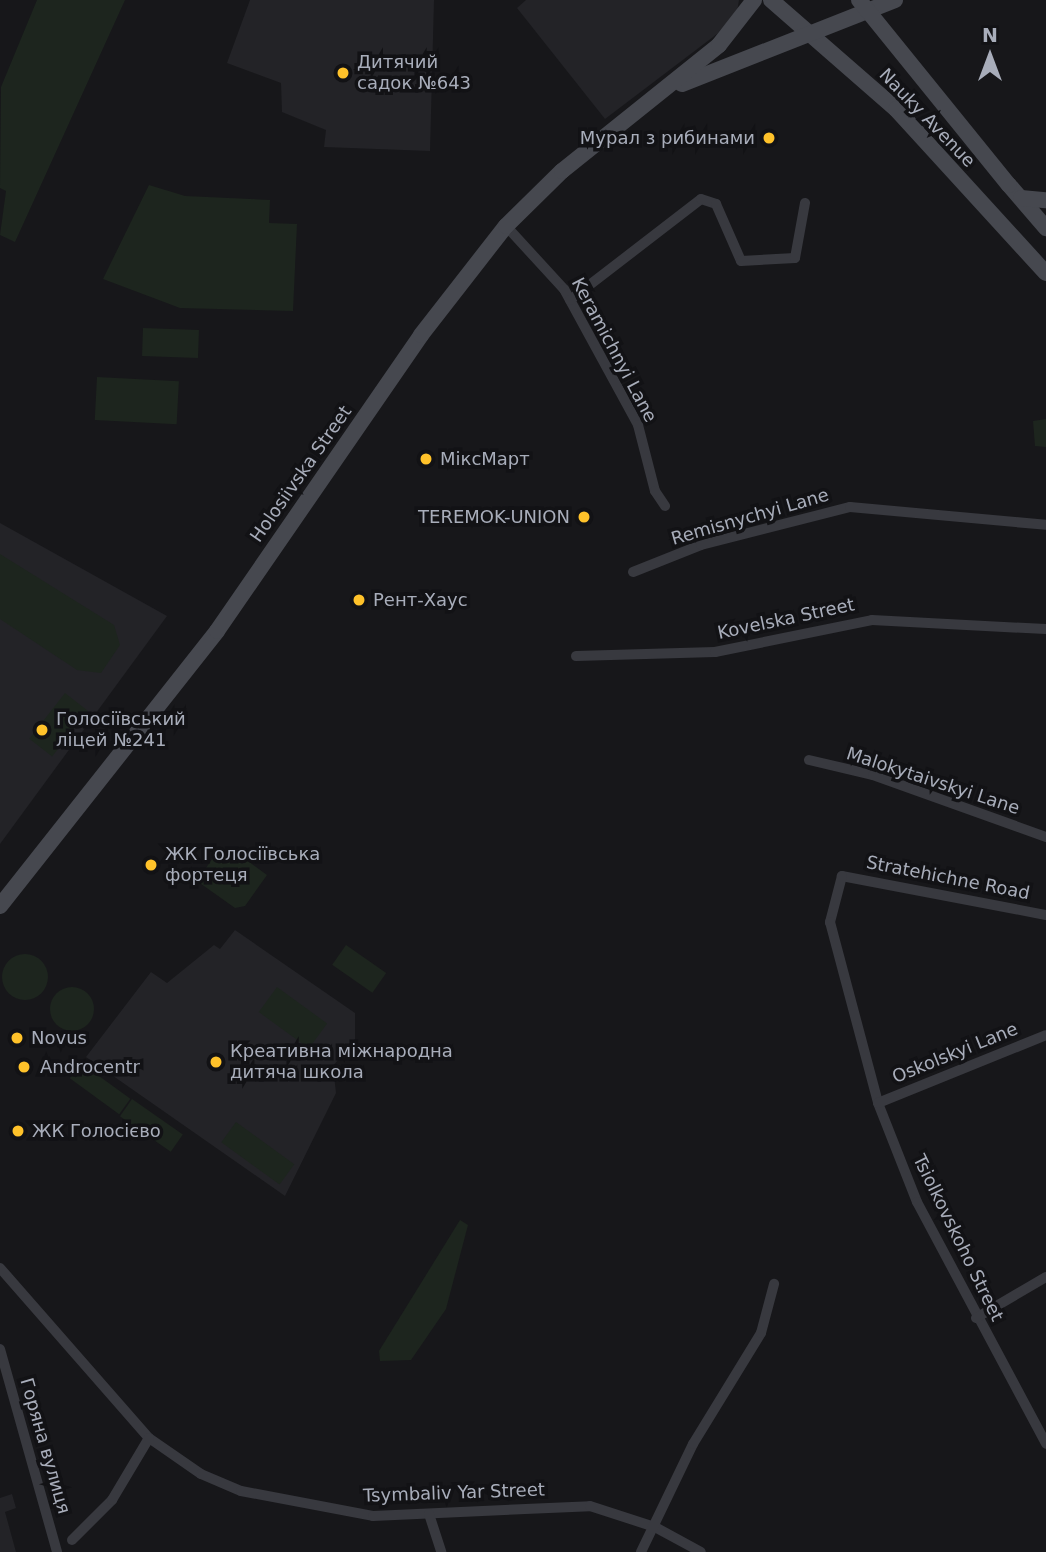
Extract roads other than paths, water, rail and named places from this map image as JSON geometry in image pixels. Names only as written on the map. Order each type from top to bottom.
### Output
[{"type":"main road","name":"Holosiivska Street","points":[[0,906],[217,631],[421,335],[506,226],[562,172],[719,44],[754,0]]},
{"type":"main road","name":"Nauky Avenue","points":[[771,0],[896,109],[1046,273]]},
{"type":"main road","name":"Nauky Avenue","points":[[859,0],[1046,228]]},
{"type":"main road","name":"Holosiivska Street","points":[[663,92],[807,32],[895,0]]},
{"type":"main road","points":[[1021,198],[1046,200]]},
{"type":"street","points":[[569,299],[701,200],[716,204],[741,261],[795,258],[805,203]]},
{"type":"street","name":"Keramichnyi Lane","points":[[506,226],[569,299],[638,425],[655,491],[665,506]]},
{"type":"street","name":"Remisnychyi Lane","points":[[633,572],[701,545],[850,507],[1046,525]]},
{"type":"street","name":"Kovelska Street","points":[[576,656],[715,652],[872,620],[1046,629]]},
{"type":"street","name":"Malokytaivskyi Lane","points":[[809,760],[873,775],[1046,837]]},
{"type":"street","name":"Stratehichne Road","points":[[842,876],[1046,915]]},
{"type":"street","name":"Tsiolkovskoho Street","points":[[842,876],[831,908],[833,947],[878,1104],[917,1202],[976,1318],[1046,1444]]},
{"type":"street","name":"Oskolskyi Lane","points":[[878,1104],[1046,1035]]},
{"type":"street","name":"Tsymbaliv Yar Street","points":[[0,1268],[149,1438],[201,1474],[295,1506],[373,1516],[590,1506],[655,1527],[701,1552]]},
{"type":"street","points":[[976,1318],[1046,1277]]},
{"type":"street","points":[[642,1552],[693,1444],[761,1333],[774,1284]]},
{"type":"street","name":"Горяна вулиця","points":[[0,1349],[57,1552]]},
{"type":"street","points":[[72,1540],[112,1500],[149,1438]]},
{"type":"street","points":[[429,1514],[441,1552]]},
{"type":"place","name":"Дитячий садок №643","points":[[343,73]]},
{"type":"place","name":"Мурал з рибинами","points":[[769,138]]},
{"type":"place","name":"МіксМарт","points":[[426,459]]},
{"type":"place","name":"TEREMOK-UNION","points":[[584,517]]},
{"type":"place","name":"Рент-Хаус","points":[[359,600]]},
{"type":"place","name":"Голосіївський ліцей №241","points":[[42,730]]},
{"type":"place","name":"ЖК Голосіївська фортеця","points":[[151,865]]},
{"type":"place","name":"Novus","points":[[17,1038]]},
{"type":"place","name":"Креативна міжнародна дитяча школа","points":[[216,1062]]},
{"type":"place","name":"Androcentr","points":[[24,1067]]},
{"type":"place","name":"ЖК Голосієво","points":[[18,1131]]}]
